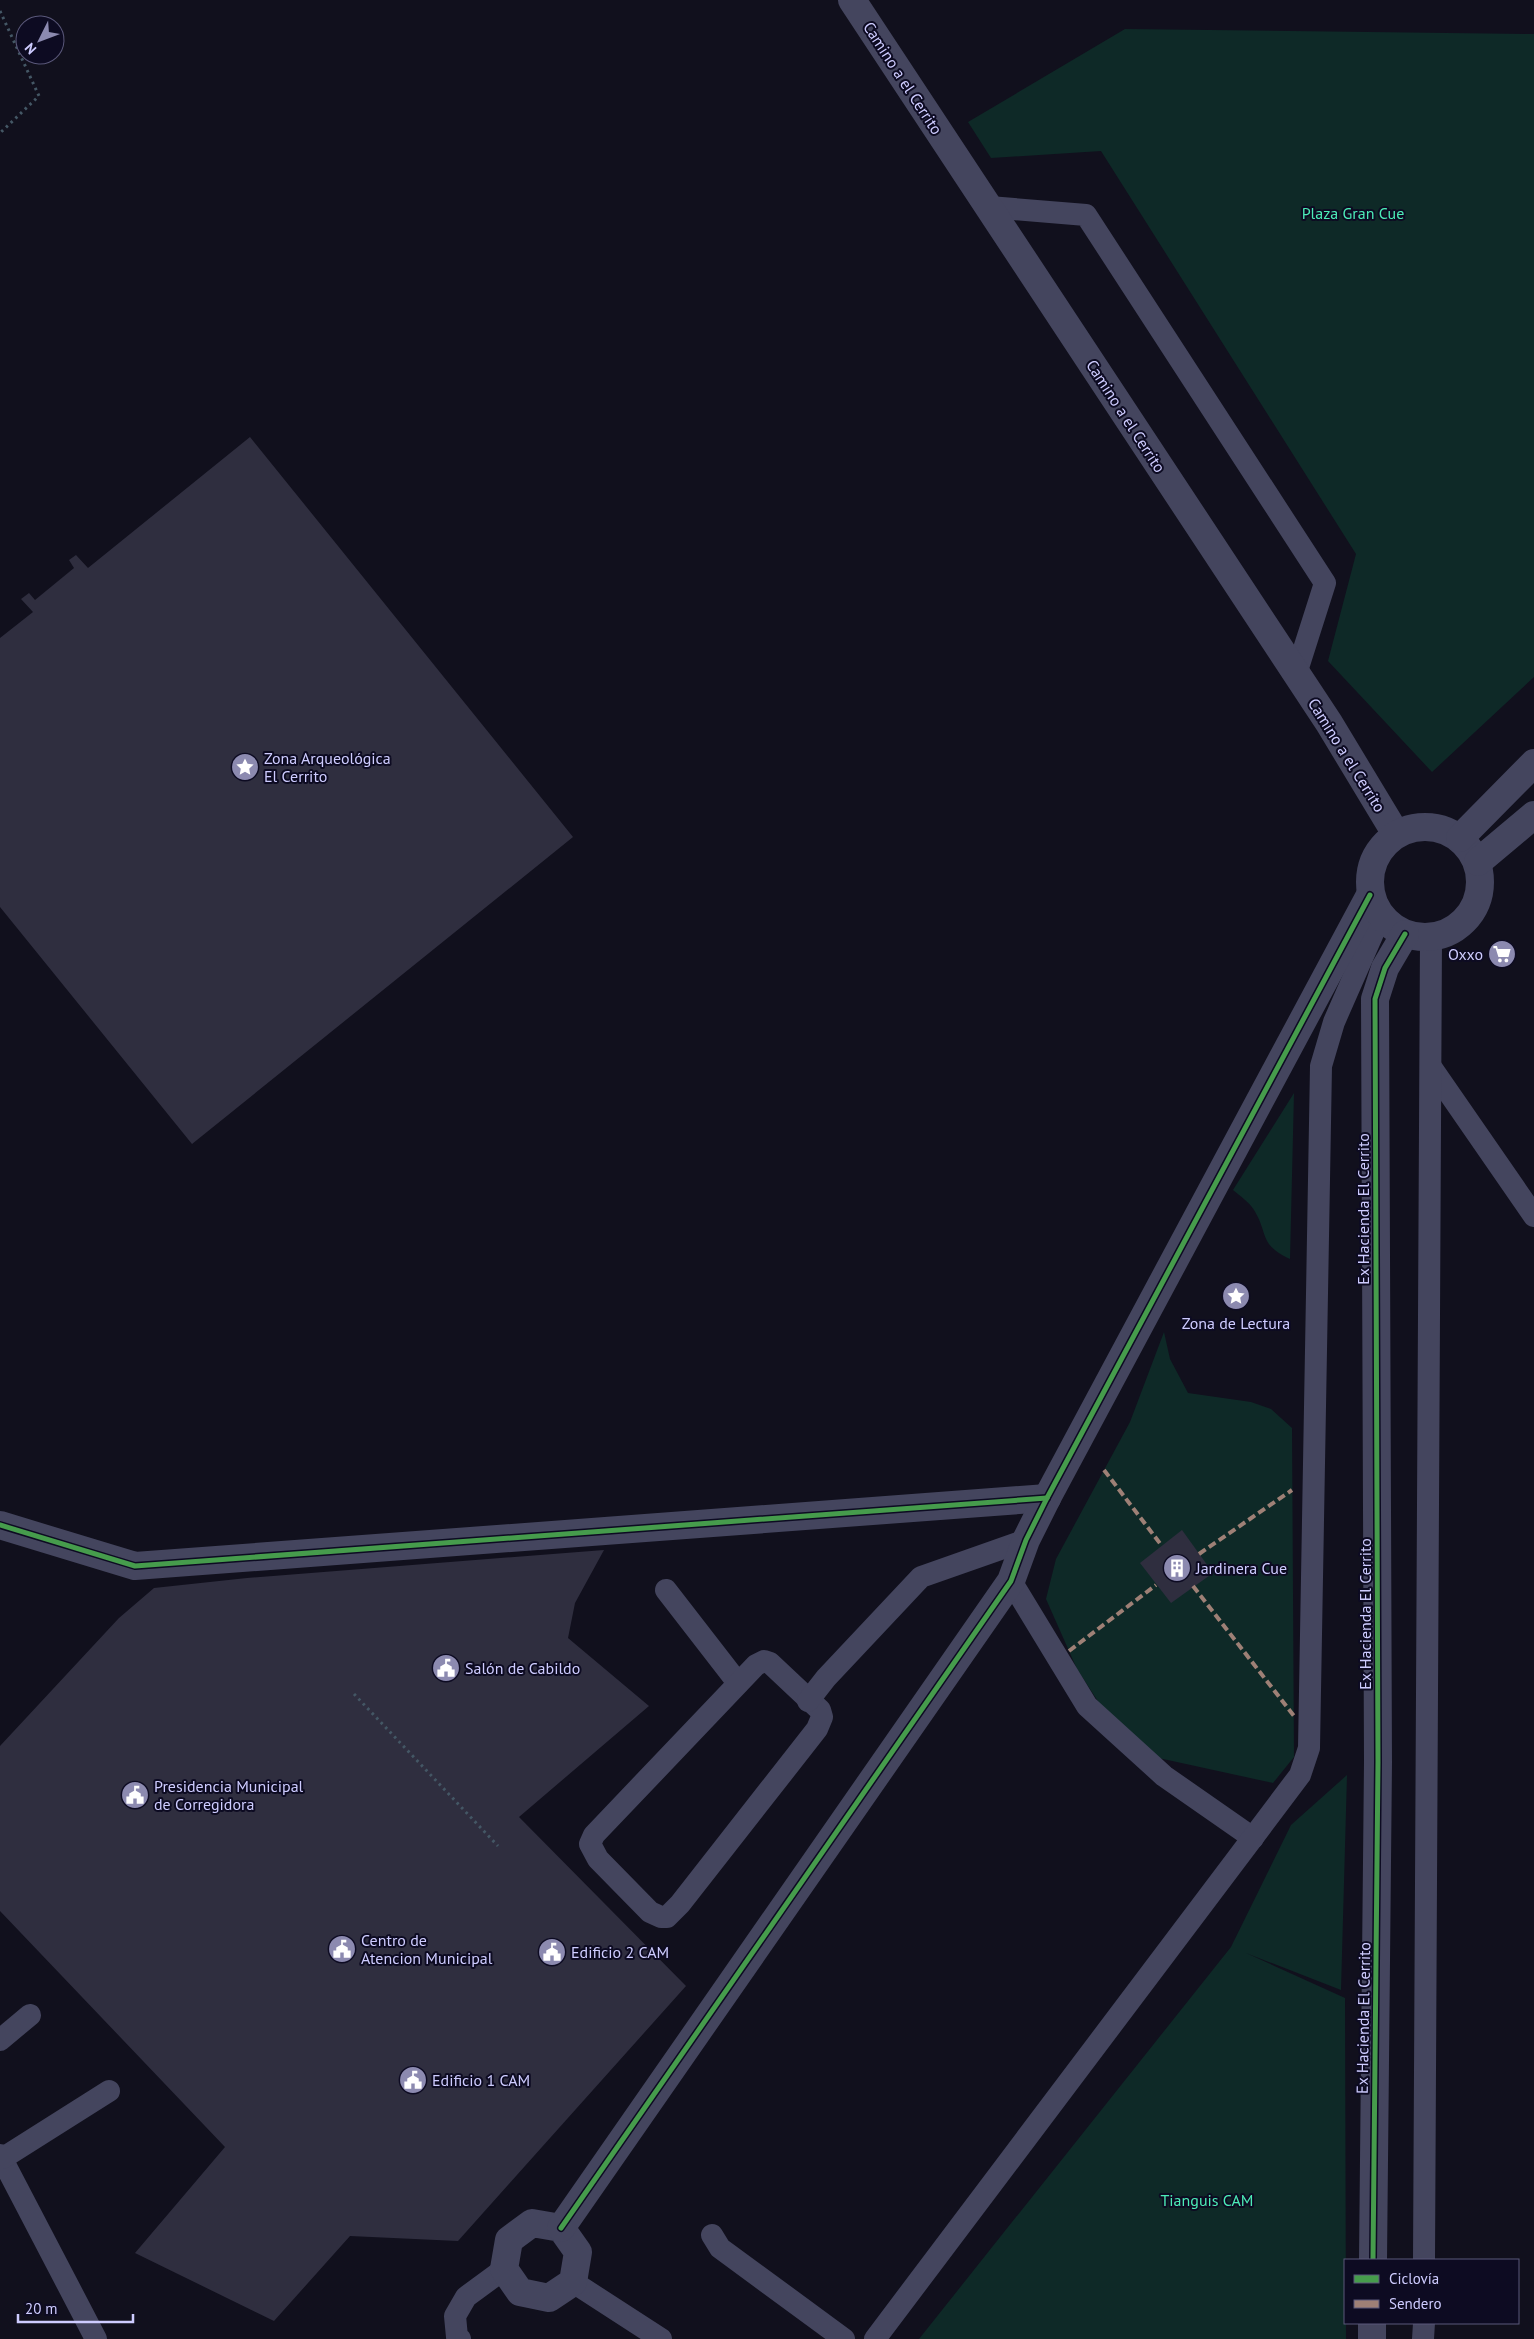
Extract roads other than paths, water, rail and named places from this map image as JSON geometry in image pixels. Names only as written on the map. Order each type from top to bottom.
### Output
[{"type":"street","name":"Camino a el Cerrito","points":[[852,0],[1296,674],[1396,834]]},
{"type":"street","points":[[1460,838],[1534,763]]},
{"type":"street","points":[[1478,862],[1534,814]]},
{"type":"street","points":[[561,2228],[1011,1581],[1026,1540],[1047,1498],[1376,905],[1370,871],[1379,849],[1396,834],[1417,826],[1440,828],[1460,838],[1478,862],[1481,884],[1474,910],[1456,929],[1418,936],[1376,905]]},
{"type":"street","name":"Ex Hacienda El Cerrito","points":[[1373,2259],[1378,1772],[1374,999],[1384,968],[1418,936]]},
{"type":"street","points":[[0,1526],[135,1566],[1047,1498]]},
{"type":"street","points":[[532,2223],[561,2228],[578,2252],[573,2282],[549,2298],[520,2292],[504,2269],[508,2240],[532,2223]]},
{"type":"street","points":[[1372,2324],[1372,2339]]},
{"type":"lane","points":[[989,207],[1086,215],[1325,583],[1296,674]]},
{"type":"lane","points":[[875,2339],[1300,1775],[1309,1748],[1321,1066],[1334,1022],[1376,905]]},
{"type":"lane","points":[[1418,936],[1431,1068],[1424,2259]]},
{"type":"lane","points":[[1431,1068],[1534,1216]]},
{"type":"lane","points":[[808,1701],[826,1678],[921,1577],[1026,1540]]},
{"type":"lane","points":[[1011,1581],[1087,1706],[1164,1776],[1253,1838]]},
{"type":"lane","points":[[666,1590],[738,1683]]},
{"type":"lane","points":[[764,1661],[774,1667],[808,1701],[820,1710],[822,1717],[817,1729],[680,1904],[667,1917],[661,1917],[650,1912],[598,1859],[590,1844],[594,1835],[759,1662],[764,1661]]},
{"type":"lane","points":[[0,2040],[30,2015]]},
{"type":"lane","points":[[96,2339],[1,2157],[109,2090]]},
{"type":"lane","points":[[712,2235],[720,2248],[844,2339]]},
{"type":"lane","points":[[460,2339],[457,2337],[455,2316],[466,2297],[504,2269]]},
{"type":"lane","points":[[573,2282],[661,2339]]},
{"type":"lane","points":[[1424,2324],[1424,2339]]},
{"type":"place","name":"Zona Arqueológica El Cerrito","points":[[245,767]]},
{"type":"place","name":"Oxxo","points":[[1502,954]]},
{"type":"place","name":"Zona de Lectura","points":[[1236,1296]]},
{"type":"place","name":"Jardinera Cue","points":[[1177,1568]]},
{"type":"place","name":"Salón de Cabildo","points":[[446,1668]]},
{"type":"place","name":"Presidencia Municipal de Corregidora","points":[[135,1795]]},
{"type":"place","name":"Centro de Atencion Municipal","points":[[342,1949]]},
{"type":"place","name":"Edificio 2 CAM","points":[[552,1952]]},
{"type":"place","name":"Edificio 1 CAM","points":[[413,2080]]},
{"type":"park label","name":"Plaza Gran Cue","points":[[1353,213]]},
{"type":"park label","name":"Tianguis CAM","points":[[1207,2200]]}]
